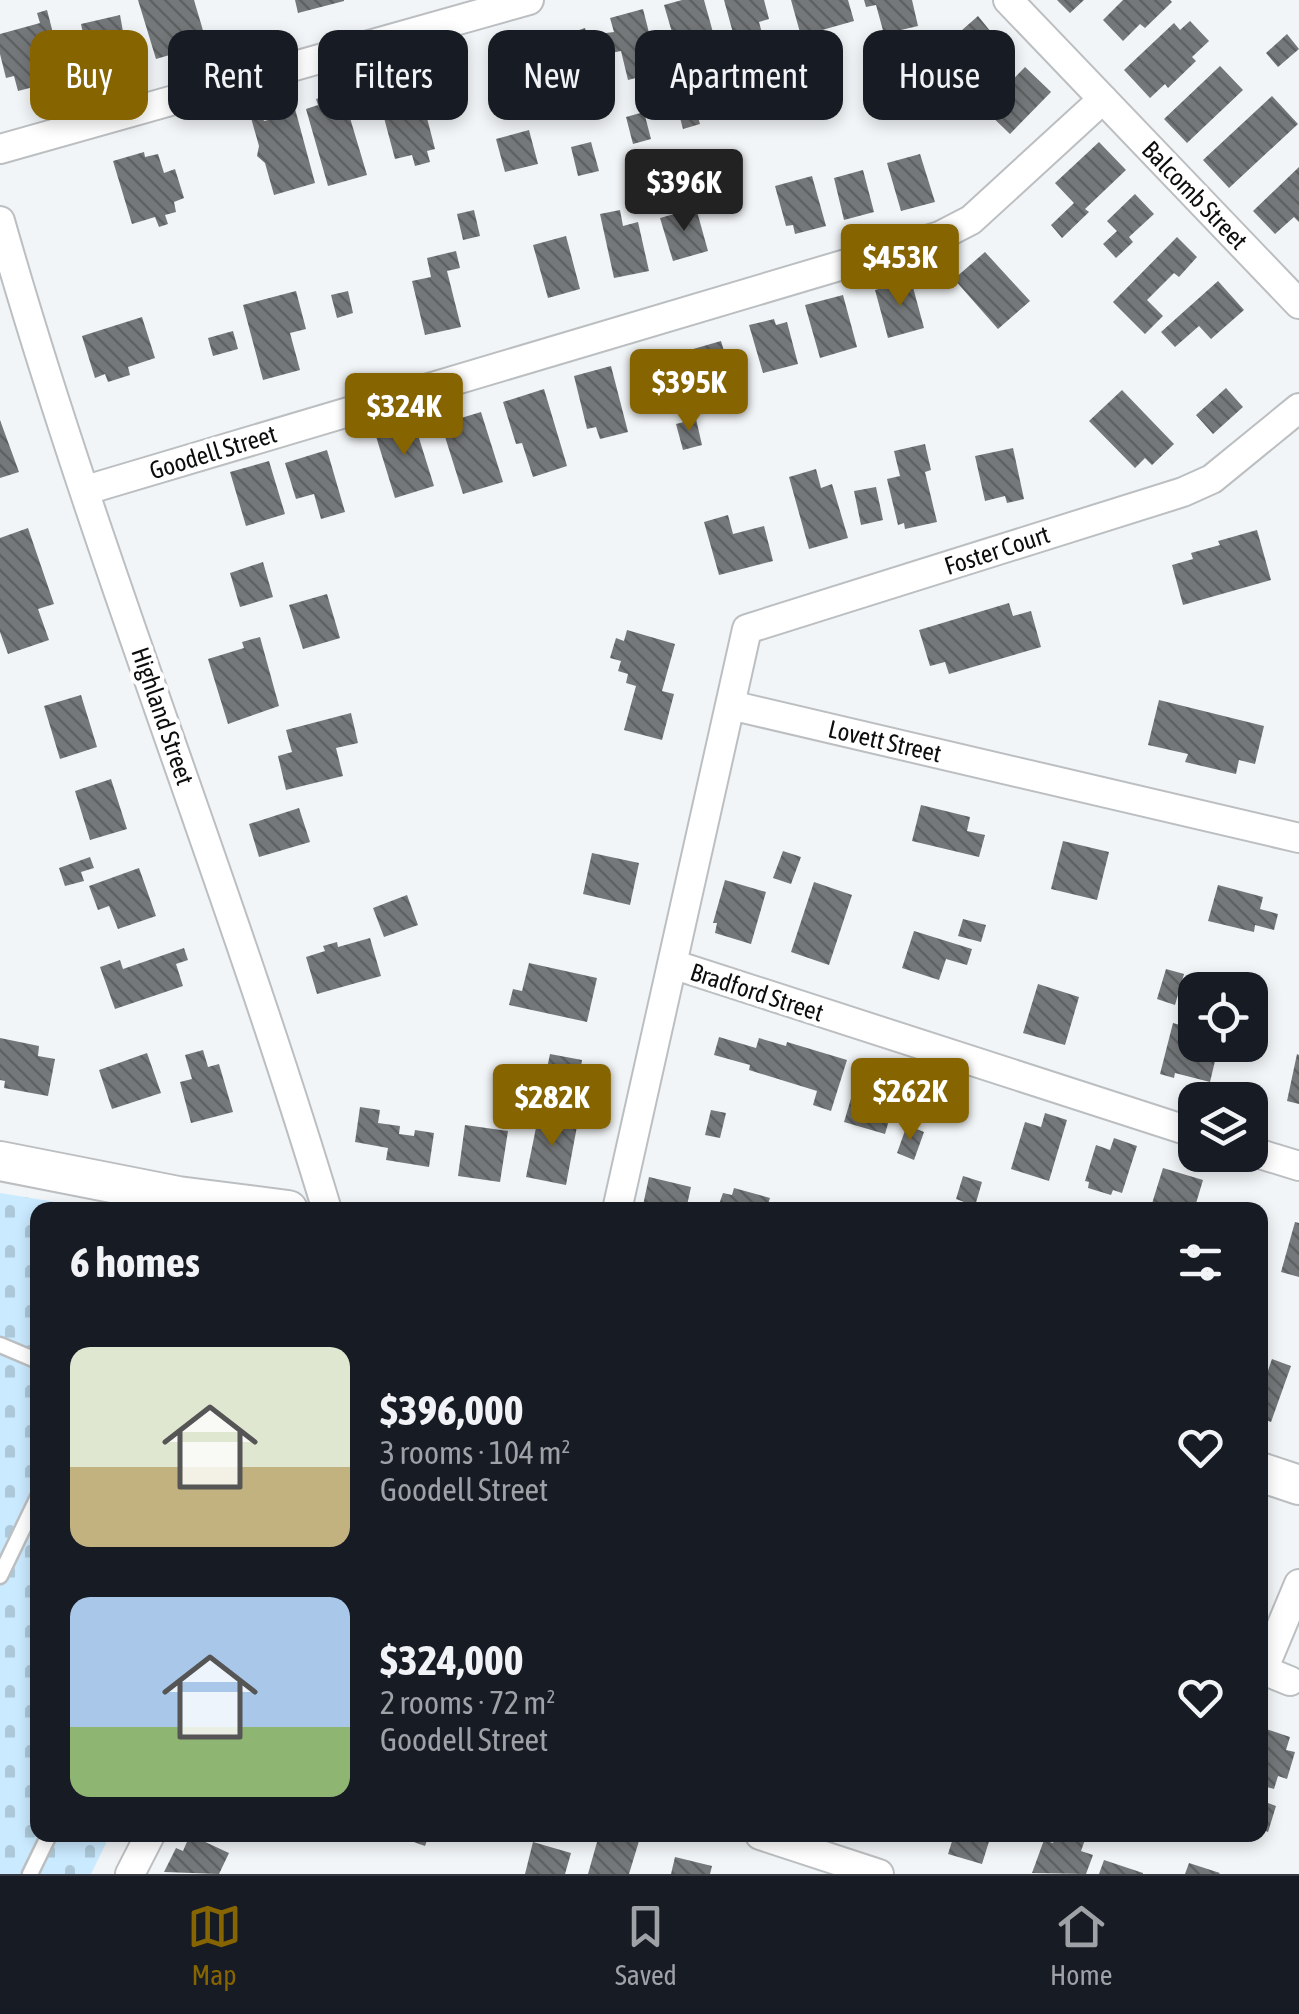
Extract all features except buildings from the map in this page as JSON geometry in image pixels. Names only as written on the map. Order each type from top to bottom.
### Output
[{"type":"street","points":[[0,149],[529,0]]},
{"type":"street","name":"Balcomb Street","points":[[1008,0],[1299,304]]},
{"type":"street","name":"Goodell Street","points":[[86,490],[940,236],[970,220],[1103,99]]},
{"type":"street","name":"Highland Street","points":[[0,221],[54,400],[290,1088],[325,1202]]},
{"type":"street","name":"Foster Court","points":[[730,705],[747,629],[1183,492],[1212,479],[1299,408]]},
{"type":"street","points":[[672,964],[730,705]]},
{"type":"street","name":"Lovett Street","points":[[730,705],[1299,838]]},
{"type":"street","name":"Bradford Street","points":[[620,1202],[672,964],[1178,1128]]},
{"type":"street","points":[[1268,1157],[1299,1166]]},
{"type":"street","points":[[0,1161],[225,1202]]},
{"type":"street","points":[[1268,1475],[1299,1485]]},
{"type":"street","points":[[1268,1658],[1299,1584]]},
{"type":"street","points":[[1268,1672],[1290,1681]]},
{"type":"street","points":[[130,1874],[146,1842]]},
{"type":"street","points":[[782,1842],[880,1874]]},
{"type":"lane","points":[[0,1344],[30,1358]]},
{"type":"lane","points":[[0,1576],[30,1514]]},
{"type":"lane","points":[[30,1874],[46,1842]]},
{"type":"green space","points":[[0,1193],[56,1202],[30,1202],[30,1842],[107,1842],[91,1874],[0,1874]]}]
